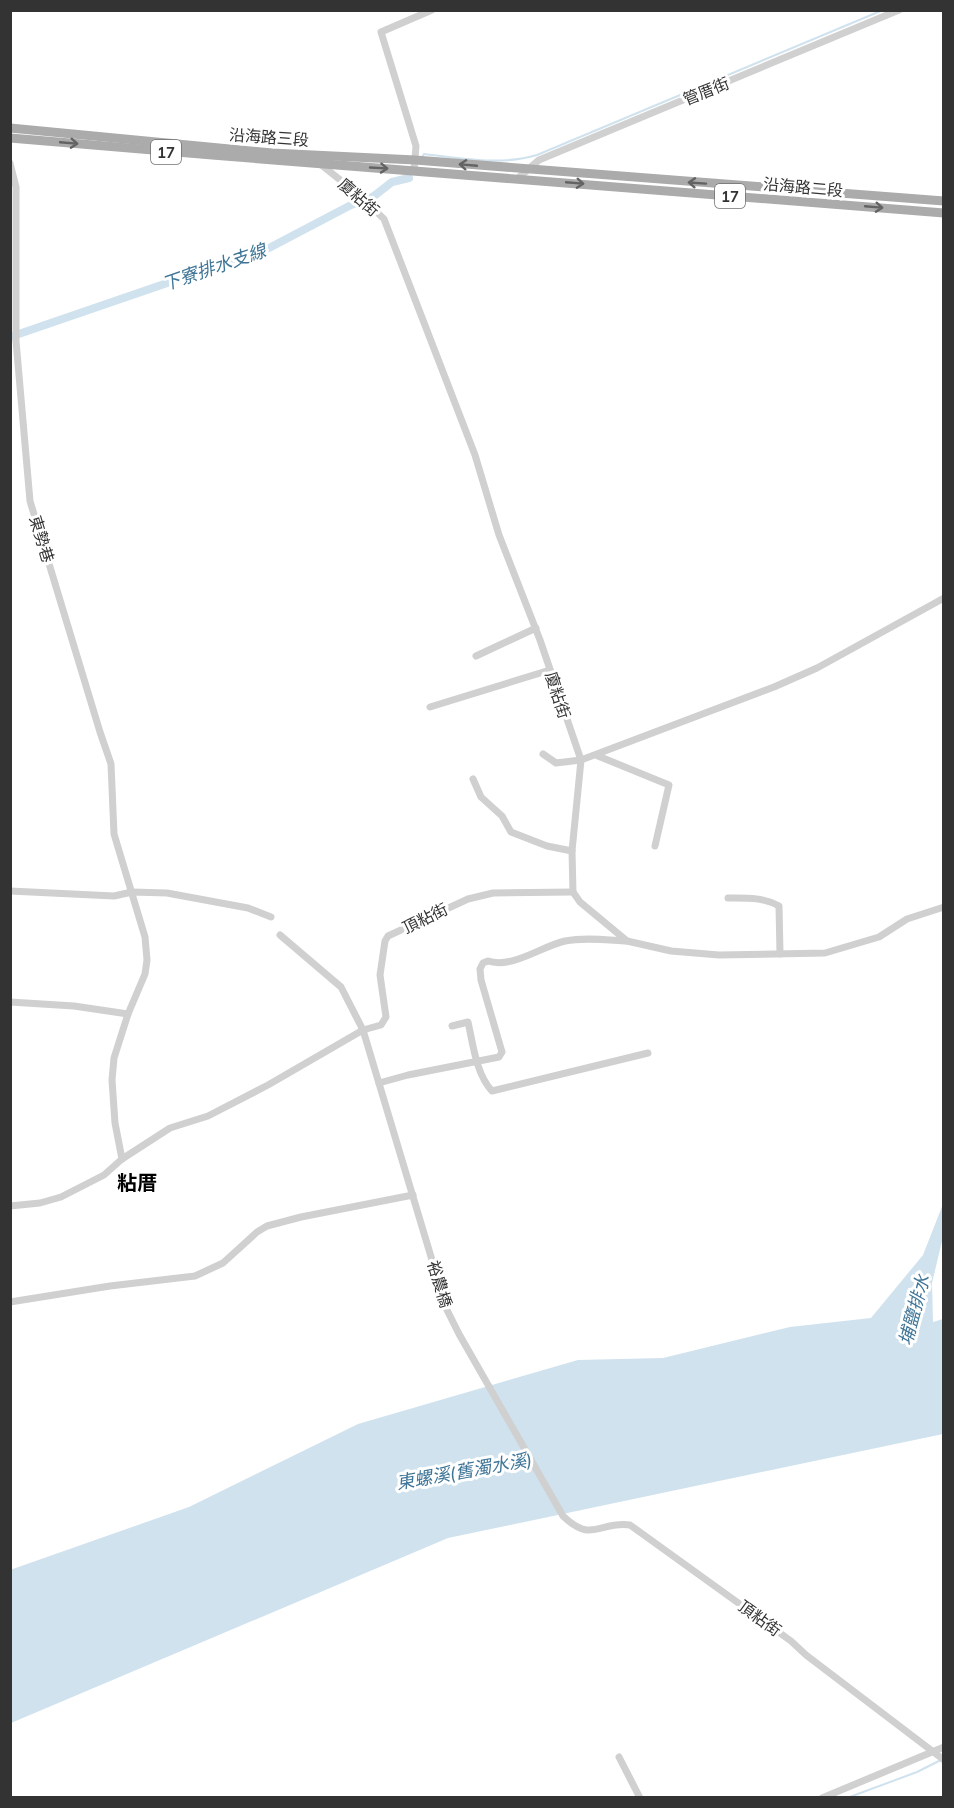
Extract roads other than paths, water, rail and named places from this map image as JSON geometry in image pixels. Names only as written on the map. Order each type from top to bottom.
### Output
[{"type":"main road","name":"沿海路三段","points":[[10,128],[321,165],[517,179]]},
{"type":"main road","name":"沿海路三段","points":[[10,138],[189,150],[415,160],[526,170]]},
{"type":"main road","name":"沿海路二段","points":[[526,170],[944,201]]},
{"type":"main road","name":"沿海路二段","points":[[517,179],[944,213]]},
{"type":"street","points":[[414,170],[416,146],[381,32],[432,10]]},
{"type":"street","name":"管厝街","points":[[517,179],[539,160],[900,10]]},
{"type":"street","name":"廈粘街","points":[[314,156],[321,165],[359,195],[384,219],[393,238],[475,455],[499,535],[536,628],[581,760],[572,851],[573,892]]},
{"type":"street","name":"東勢巷","points":[[10,163],[16,187],[16,340],[30,501],[111,764],[114,834],[132,892]]},
{"type":"street","points":[[543,754],[556,763],[598,756],[774,687],[944,598]]},
{"type":"street","points":[[476,656],[536,628]]},
{"type":"street","points":[[430,706],[550,670]]},
{"type":"street","points":[[598,756],[669,785],[655,846]]},
{"type":"street","points":[[473,779],[481,797],[502,816],[511,832],[547,846],[572,851]]},
{"type":"street","points":[[10,891],[114,897],[132,892],[167,893],[248,908],[271,917]]},
{"type":"street","points":[[122,1159],[115,1123],[111,1080],[114,1058],[147,960],[145,937],[132,892]]},
{"type":"street","name":"頂粘街","points":[[10,1206],[40,1203],[62,1197],[104,1175],[122,1159],[170,1128],[186,1124],[226,1107],[363,1030],[381,1026],[386,1017],[380,975],[385,941],[388,936],[464,900],[493,892],[573,892]]},
{"type":"street","points":[[573,892],[580,902],[627,941]]},
{"type":"street","points":[[728,898],[758,898],[779,906],[780,954]]},
{"type":"street","points":[[380,1083],[408,1075],[499,1057],[502,1052],[481,980],[480,969],[483,963],[488,961],[494,963],[522,958],[564,941],[627,941],[671,951],[719,954],[825,953],[879,937],[907,920],[944,907]]},
{"type":"street","points":[[280,935],[341,987],[363,1030]]},
{"type":"street","points":[[10,1002],[74,1006],[128,1014]]},
{"type":"street","points":[[452,1026],[468,1022],[486,1085],[492,1091],[648,1053]]},
{"type":"street","name":"裕農橋","points":[[363,1030],[447,1310],[563,1516]]},
{"type":"street","points":[[10,1302],[110,1286],[195,1276],[223,1263],[257,1232],[267,1226],[301,1217],[413,1196]]},
{"type":"street","name":"頂粘街","points":[[563,1516],[580,1530],[586,1531],[624,1524],[630,1525],[790,1641],[944,1760]]},
{"type":"street","points":[[822,1797],[944,1748]]},
{"type":"street","points":[[619,1757],[640,1797]]},
{"type":"water","points":[[943,1204],[943,1237],[932,1283],[933,1322],[943,1319],[943,1434],[448,1538],[11,1723],[10,1570],[189,1507],[358,1424],[578,1360],[663,1358],[790,1327],[871,1318],[923,1255]]},
{"type":"waterway","points":[[422,157],[424,154],[495,161],[537,155],[883,10]]},
{"type":"waterway","name":"下寮排水支線","points":[[10,337],[269,248],[351,205],[374,196],[392,182],[409,178]]},
{"type":"waterway","points":[[847,1798],[917,1772],[941,1760]]},
{"type":"district","name":"粘厝","points":[[137,1182]]},
{"type":"water label","name":"埔鹽排水","points":[[914,1310]]},
{"type":"water label","name":"東螺溪(舊濁水溪)","points":[[464,1471]]}]
